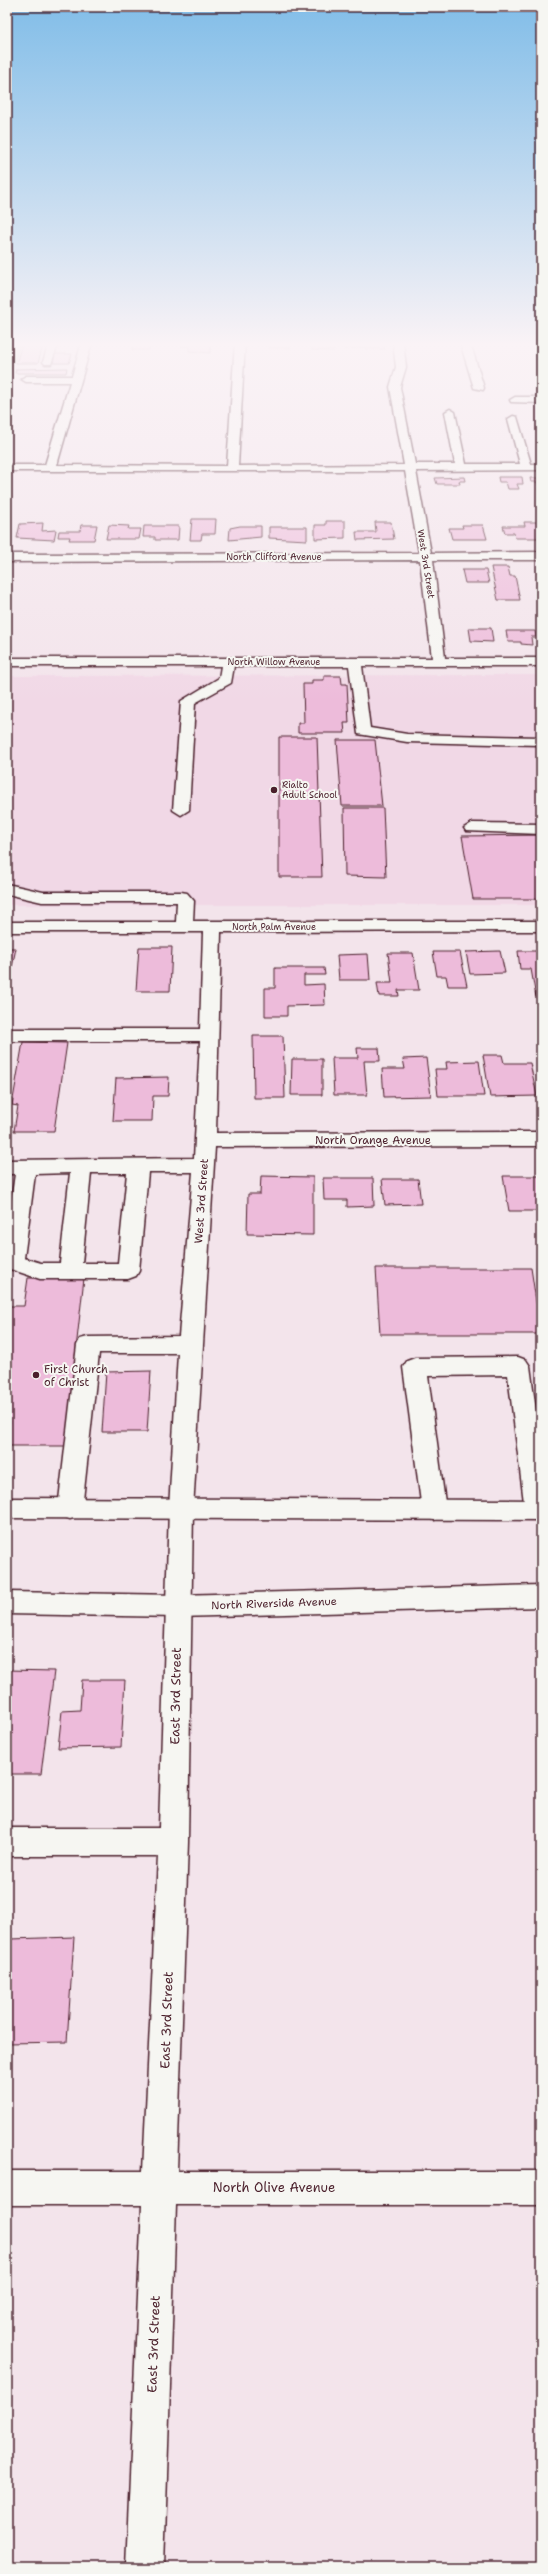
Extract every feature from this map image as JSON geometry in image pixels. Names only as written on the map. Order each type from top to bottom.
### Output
[{"type":"street","points":[[50,468],[52,462]]},
{"type":"street","points":[[232,462],[232,470]]},
{"type":"street","name":"West 3rd Street","points":[[407,462],[426,556],[439,662]]},
{"type":"street","points":[[460,462],[461,467]]},
{"type":"street","points":[[525,462],[526,467]]},
{"type":"street","points":[[7,468],[232,470],[541,467]]},
{"type":"street","name":"North Clifford Avenue","points":[[7,558],[541,556]]},
{"type":"street","name":"North Willow Avenue","points":[[7,662],[541,662]]},
{"type":"street","points":[[181,810],[188,701],[226,680],[228,662]]},
{"type":"street","points":[[355,662],[363,731],[407,738],[541,741]]},
{"type":"street","points":[[472,828],[541,829]]},
{"type":"street","points":[[7,890],[24,891],[42,898],[181,897],[186,901],[184,927]]},
{"type":"street","name":"North Palm Avenue","points":[[7,927],[541,926]]},
{"type":"street","name":"West 3rd Street","points":[[184,1474],[190,1344],[205,1165],[212,927]]},
{"type":"street","points":[[7,1035],[209,1036]]},
{"type":"street","name":"North Orange Avenue","points":[[206,1140],[541,1139]]},
{"type":"street","points":[[138,1167],[128,1271],[40,1271],[13,1262],[17,1167],[138,1167],[205,1165]]},
{"type":"street","points":[[70,1271],[81,1167]]},
{"type":"street","points":[[70,1509],[88,1345],[190,1344]]},
{"type":"street","points":[[7,1508],[70,1509],[181,1509],[434,1510],[539,1510],[518,1366],[415,1367],[434,1510]]},
{"type":"street","name":"East 3rd Street","points":[[145,2567],[173,1842],[178,1606],[181,1509],[184,1474]]},
{"type":"street","name":"North Riverside Avenue","points":[[7,1604],[178,1606],[541,1596]]},
{"type":"street","points":[[7,1842],[173,1842]]},
{"type":"street","name":"North Olive Avenue","points":[[7,2188],[541,2188]]},
{"type":"shaded area","name":"Rialto Adult School","points":[[541,675],[541,905],[7,905],[7,676]]},
{"type":"building","points":[[464,477],[465,481],[459,481],[460,484],[437,484],[435,478]]},
{"type":"building","points":[[498,477],[522,477],[523,484],[517,484],[519,489],[508,489],[506,482],[499,482]]},
{"type":"building","points":[[530,478],[541,478],[541,490],[539,490],[537,482],[531,482]]},
{"type":"building","points":[[192,519],[216,519],[215,534],[202,534],[201,540],[190,540]]},
{"type":"building","points":[[326,521],[345,521],[345,538],[315,539],[315,525],[326,525]]},
{"type":"building","points":[[375,522],[391,522],[394,539],[357,540],[356,532],[376,532]]},
{"type":"building","points":[[524,522],[539,522],[541,538],[515,538],[514,533],[505,533],[503,526],[525,526]]},
{"type":"building","points":[[43,523],[42,531],[56,530],[54,540],[17,538],[20,524]]},
{"type":"building","points":[[81,525],[97,525],[94,540],[69,540],[70,537],[58,537],[59,531],[80,531]]},
{"type":"building","points":[[109,525],[129,526],[128,529],[141,529],[139,539],[106,539]]},
{"type":"building","points":[[462,525],[483,525],[487,539],[452,539],[449,528],[463,528]]},
{"type":"building","points":[[144,526],[179,526],[178,540],[155,540],[155,537],[143,537]]},
{"type":"building","points":[[240,526],[261,526],[261,537],[229,540],[230,528]]},
{"type":"building","points":[[269,527],[307,527],[307,540],[269,538]]},
{"type":"building","points":[[491,567],[508,567],[510,576],[515,576],[520,600],[498,600]]},
{"type":"building","points":[[462,570],[486,570],[489,583],[465,583]]},
{"type":"building","points":[[469,628],[491,628],[493,642],[471,641]]},
{"type":"building","points":[[506,631],[535,631],[536,637],[531,637],[532,645],[521,644],[521,642],[508,642]]},
{"type":"building","points":[[324,676],[341,676],[342,684],[347,684],[349,723],[344,723],[345,733],[298,733],[298,723],[304,723],[303,684],[312,684],[312,680],[324,680]]},
{"type":"building","points":[[279,737],[317,737],[322,877],[279,877]]},
{"type":"building","points":[[337,740],[375,740],[382,806],[342,806]]},
{"type":"building","points":[[344,808],[383,808],[386,877],[345,876]]},
{"type":"building","points":[[541,835],[541,899],[473,899],[462,836]]},
{"type":"building","points":[[139,947],[172,947],[170,991],[136,991]]},
{"type":"building","points":[[7,948],[16,948],[7,991]]},
{"type":"building","points":[[500,951],[505,973],[470,974],[466,952]]},
{"type":"building","points":[[518,951],[541,951],[541,997],[536,997],[531,969],[520,969]]},
{"type":"building","points":[[433,952],[460,952],[467,986],[448,986],[446,976],[437,976]]},
{"type":"building","points":[[388,953],[413,953],[419,990],[398,990],[399,996],[379,996],[377,983],[392,983]]},
{"type":"building","points":[[368,954],[370,980],[339,980],[337,955]]},
{"type":"building","points":[[275,968],[324,968],[325,975],[304,975],[304,985],[324,984],[325,1005],[287,1006],[287,1016],[265,1016],[265,988],[275,988]]},
{"type":"building","points":[[253,1036],[283,1036],[285,1098],[254,1098]]},
{"type":"building","points":[[23,1042],[67,1043],[54,1131],[14,1131],[18,1106],[12,1105]]},
{"type":"building","points":[[357,1048],[379,1048],[380,1061],[364,1061],[367,1095],[334,1095],[332,1058],[358,1058]]},
{"type":"building","points":[[483,1055],[502,1055],[504,1063],[530,1063],[537,1096],[490,1097]]},
{"type":"building","points":[[426,1058],[431,1096],[384,1097],[382,1069],[405,1069],[403,1059]]},
{"type":"building","points":[[292,1059],[322,1059],[322,1095],[291,1095]]},
{"type":"building","points":[[479,1061],[484,1096],[438,1096],[435,1069],[447,1069],[446,1062]]},
{"type":"building","points":[[169,1077],[168,1096],[153,1096],[152,1121],[113,1121],[116,1078]]},
{"type":"building","points":[[261,1176],[313,1177],[313,1235],[247,1234],[248,1194],[260,1194]]},
{"type":"building","points":[[503,1176],[541,1176],[541,1211],[509,1211]]},
{"type":"building","points":[[323,1178],[373,1178],[374,1206],[347,1207],[347,1200],[324,1200]]},
{"type":"building","points":[[382,1179],[418,1179],[421,1204],[385,1205]]},
{"type":"building","points":[[376,1268],[531,1268],[541,1334],[380,1334]]},
{"type":"building","points":[[28,1278],[84,1278],[65,1446],[7,1446],[10,1421],[7,1421],[7,1306],[24,1306]]},
{"type":"building","points":[[151,1371],[147,1432],[102,1432],[106,1372]]},
{"type":"building","points":[[7,1670],[54,1671],[41,1774],[7,1774]]},
{"type":"building","points":[[82,1680],[125,1680],[121,1747],[58,1748],[62,1711],[80,1710]]},
{"type":"building","points":[[74,1937],[67,2042],[7,2043],[7,1969],[10,1939]]},
{"type":"place","name":"Rialto Adult School","points":[[274,790]]},
{"type":"place","name":"First Church of Christ","points":[[36,1375]]}]
